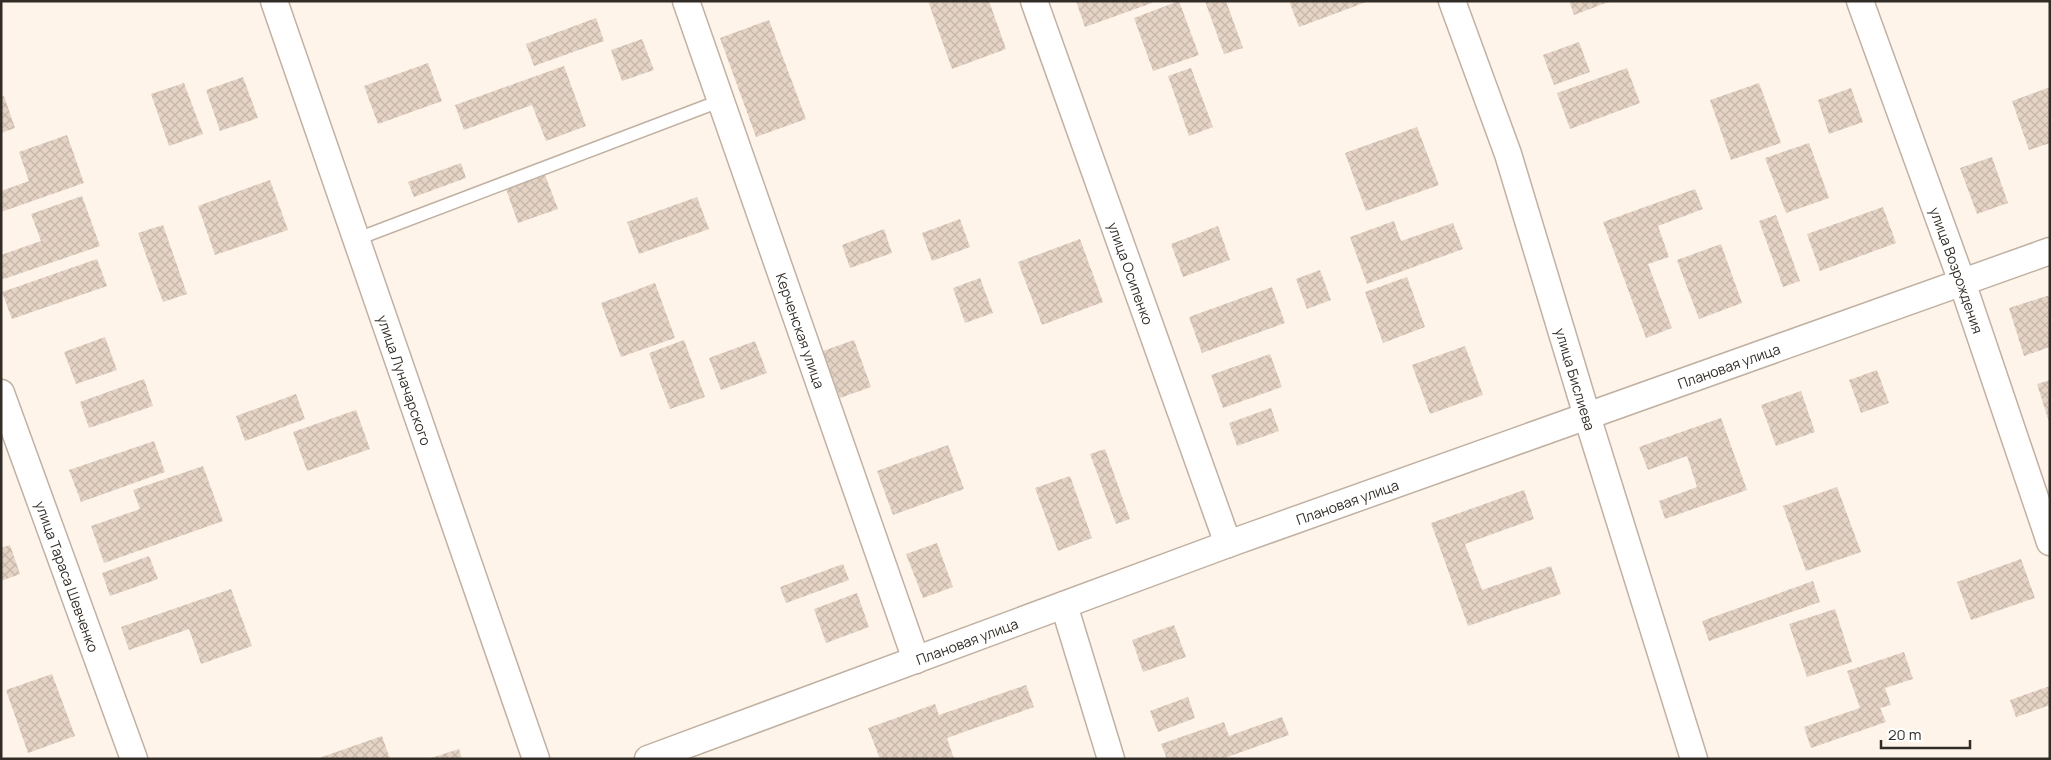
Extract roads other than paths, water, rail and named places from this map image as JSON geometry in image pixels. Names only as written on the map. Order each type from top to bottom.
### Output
[{"type":"street","name":"улица Луначарского","points":[[274,1],[536,759]]},
{"type":"street","name":"Керченская улица","points":[[686,1],[916,660]]},
{"type":"street","name":"улица Осипенко","points":[[1034,1],[1228,544]]},
{"type":"street","name":"улица Бислиева","points":[[1452,1],[1508,154],[1694,759]]},
{"type":"street","name":"улица Возрождения","points":[[1860,1],[1962,282],[2050,542]]},
{"type":"street","name":"Плановая улица","points":[[648,759],[1228,544],[2050,251]]},
{"type":"street","name":"улица Тараса Шевченко","points":[[1,393],[134,759]]},
{"type":"street","points":[[1064,605],[1111,759]]},
{"type":"lane","points":[[357,239],[720,101]]}]
